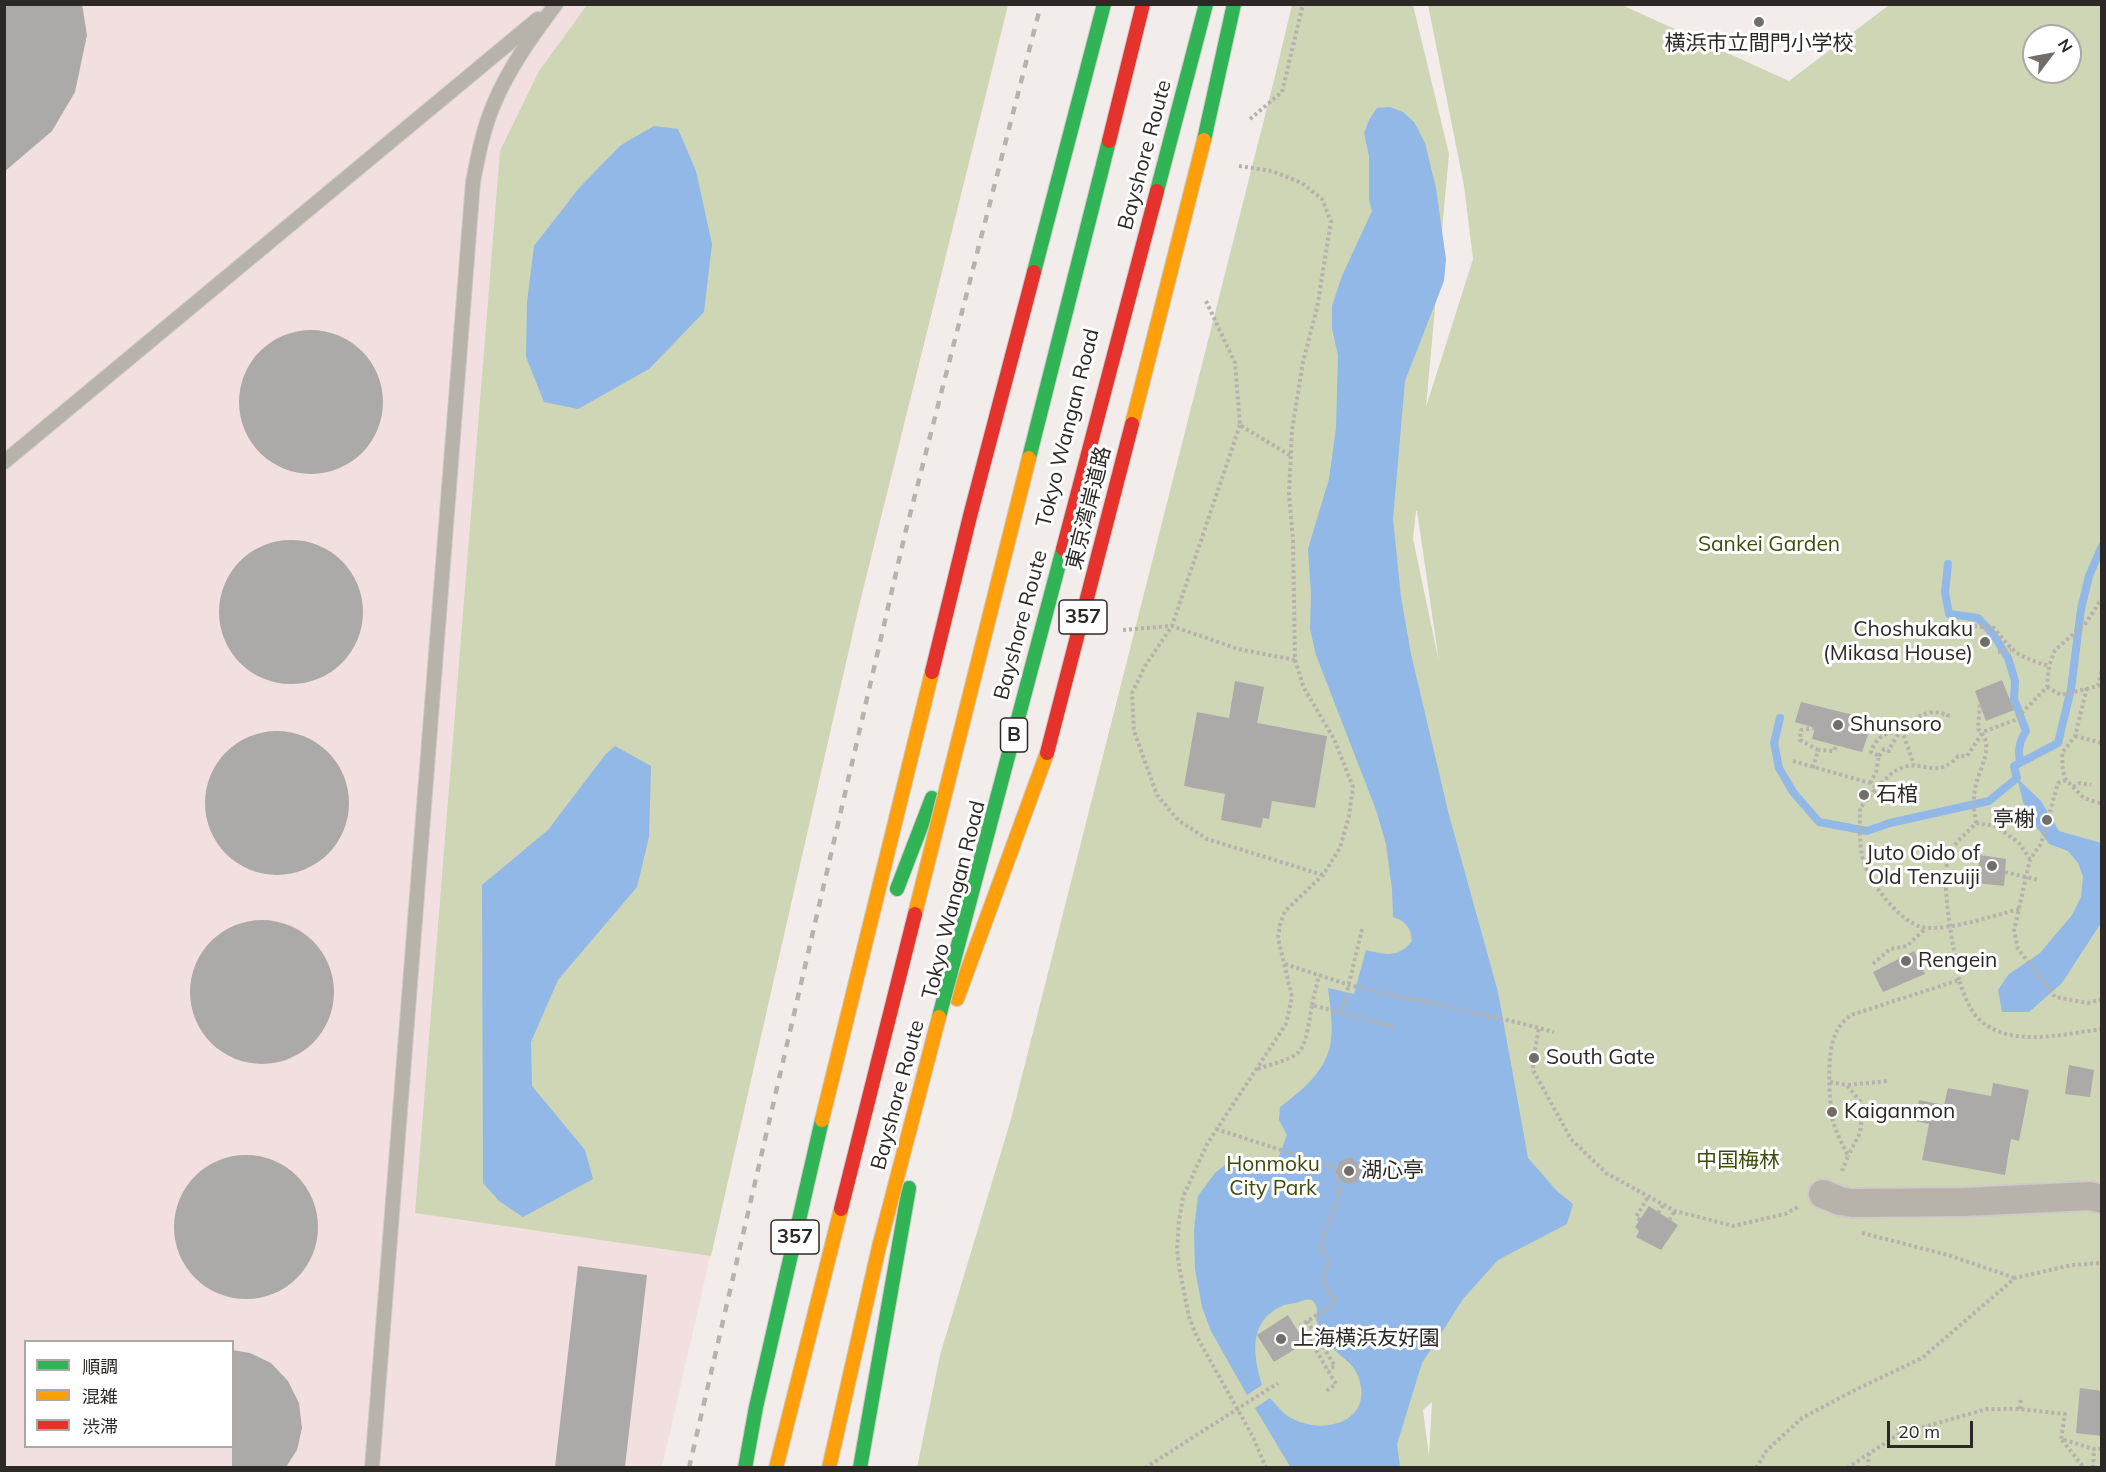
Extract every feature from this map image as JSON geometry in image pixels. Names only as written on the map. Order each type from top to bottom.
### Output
[{"type":"highway","name":"Tokyo Wangan Road","points":[[744,1467],[804,1196],[970,516],[1104,4]]},
{"type":"highway","name":"Bayshore Route","points":[[776,1467],[1143,4]]},
{"type":"highway","name":"Tokyo Wangan Road","points":[[850,1009],[989,646],[1150,4]]},
{"type":"highway","name":"Tokyo Wangan Road","points":[[943,1037],[1156,152],[1196,4]]},
{"type":"highway","name":"Bayshore Route","points":[[829,1467],[879,1247],[1206,4]]},
{"type":"highway","name":"東京湾岸道路","points":[[860,1467],[902,1221],[943,1037],[1050,746],[1197,169],[1234,4]]},
{"type":"street","points":[[1823,1194],[1852,1203],[1964,1202],[2090,1197],[2102,1199]]},
{"type":"lane","points":[[4,462],[556,4]]},
{"type":"lane","points":[[372,1467],[473,182],[493,105],[514,65],[556,4]]},
{"type":"path","points":[[1250,119],[1282,92],[1303,4]]},
{"type":"path","points":[[1239,166],[1272,171],[1302,183],[1322,199],[1331,221],[1317,308],[1292,430],[1289,493],[1293,539],[1295,660],[1304,688],[1334,739],[1353,787],[1349,816],[1340,849],[1323,875],[1285,911],[1278,938],[1292,998],[1286,1024],[1207,1144],[1184,1197],[1178,1249],[1189,1317],[1202,1346],[1253,1437],[1266,1467]]},
{"type":"path","points":[[1206,300],[1234,363],[1240,425],[1172,626],[1145,666],[1132,693],[1134,731],[1157,795],[1178,820],[1207,839],[1323,875]]},
{"type":"path","points":[[1240,425],[1291,456]]},
{"type":"path","points":[[2019,909],[1975,922],[1926,928],[1900,915],[1885,898],[1862,857],[1860,808],[1896,770],[1914,765],[1935,769],[1944,768],[1958,756],[1967,756],[1983,732],[2015,720],[2047,687],[2049,666],[2055,650],[2086,623],[2102,598]]},
{"type":"path","points":[[1123,630],[1172,626],[1238,650],[1295,660]]},
{"type":"path","points":[[1974,626],[1994,628],[2011,650],[2027,660],[2049,666]]},
{"type":"path","points":[[1998,652],[2011,650]]},
{"type":"path","points":[[2047,687],[2061,695],[2098,686],[2102,669]]},
{"type":"path","points":[[2087,688],[2076,736],[2062,753],[2063,772],[2066,780],[2084,798],[2102,804]]},
{"type":"path","points":[[1980,704],[1978,729],[1983,732]]},
{"type":"path","points":[[1870,783],[1876,772],[1879,756],[1884,749],[1889,751],[1902,730],[1916,718],[1934,712],[1948,715],[1947,720]]},
{"type":"path","points":[[1873,720],[1886,734]]},
{"type":"path","points":[[1815,728],[1801,730],[1800,740],[1818,750],[1834,751],[1836,745]]},
{"type":"path","points":[[1902,730],[1914,765]]},
{"type":"path","points":[[1879,756],[1871,752],[1875,741],[1886,734],[1902,730]]},
{"type":"path","points":[[1976,823],[1973,805],[1975,786],[1986,756],[1983,732]]},
{"type":"path","points":[[2076,736],[2102,743]]},
{"type":"path","points":[[1813,768],[1818,750]]},
{"type":"path","points":[[1793,761],[1870,783],[1877,788]]},
{"type":"path","points":[[2066,780],[2058,783],[2054,791],[2041,844],[2030,859],[2014,931],[2018,949],[2055,997],[2088,1003],[2102,999]]},
{"type":"path","points":[[2073,787],[2080,783],[2091,785]]},
{"type":"path","points":[[1976,823],[1996,826],[2019,843],[2030,859]]},
{"type":"path","points":[[1976,823],[1951,850],[1945,867],[1959,980],[1968,1003],[1980,1020],[2000,1033],[2041,1038],[2102,1029]]},
{"type":"path","points":[[2005,872],[2038,880]]},
{"type":"path","points":[[1873,964],[1890,950],[1907,946],[1926,928]]},
{"type":"path","points":[[1342,1013],[1362,929]]},
{"type":"path","points":[[1285,964],[1349,985],[1554,1032]]},
{"type":"path","points":[[1258,1069],[1299,1052],[1305,1038],[1319,975]]},
{"type":"path","points":[[1848,1156],[1834,1123],[1829,1096],[1835,1035],[1842,1023],[1851,1015],[1959,980]]},
{"type":"path","points":[[1312,1005],[1397,1028]]},
{"type":"path","points":[[1535,1050],[1539,1028]]},
{"type":"path","points":[[1533,1065],[1533,1070],[1571,1139],[1606,1173],[1675,1211],[1733,1226],[1785,1215],[1823,1194],[1836,1179],[1860,1133],[1863,1105],[1847,1085]]},
{"type":"path","points":[[1830,1082],[1847,1085],[1888,1081]]},
{"type":"path","points":[[1216,1129],[1334,1167],[1340,1189],[1320,1246],[1329,1260],[1323,1281],[1336,1303],[1300,1325],[1336,1384],[1325,1392]]},
{"type":"path","points":[[1640,1220],[1636,1217],[1648,1197]]},
{"type":"path","points":[[1658,1212],[1663,1205]]},
{"type":"path","points":[[1669,1220],[1675,1211]]},
{"type":"path","points":[[1948,1255],[2015,1278]]},
{"type":"path","points":[[1756,1467],[1767,1450],[1802,1418],[1922,1358],[2015,1278],[2072,1265],[2102,1263]]},
{"type":"path","points":[[1307,1321],[1335,1366],[1328,1370]]},
{"type":"path","points":[[1145,1467],[1278,1383]]},
{"type":"path","points":[[2019,1409],[2021,1396]]},
{"type":"path","points":[[1847,1467],[1899,1434],[1987,1409],[2019,1409],[2065,1414],[2061,1439],[2084,1467]]},
{"type":"path","points":[[1897,1426],[1899,1434]]},
{"type":"path","points":[[2061,1439],[2094,1449],[2102,1449]]},
{"type":"path","points":[[2093,1467],[2094,1449]]},
{"type":"path","points":[[1868,1467],[1869,1452]]},
{"type":"shaded area","points":[[5,5],[1008,5],[858,610],[662,1467],[5,1468]]},
{"type":"green space","points":[[587,5],[1008,5],[858,610],[711,1256],[415,1213],[500,151],[539,71]]},
{"type":"green space","name":"Sankei Garden","points":[[1292,5],[1413,5],[1449,154],[1426,407],[1473,259],[1464,186],[1428,5],[1622,5],[1789,81],[1889,5],[2101,5],[2101,1467],[917,1468],[940,1355],[1011,1119]],"holes":[[[1417,511],[1439,662],[1413,539]],[[1432,1402],[1429,1456],[1423,1410]]]},
{"type":"water","points":[[1390,107],[1403,112],[1414,122],[1425,143],[1436,188],[1446,259],[1444,281],[1405,381],[1393,519],[1401,597],[1411,654],[1449,815],[1498,992],[1528,1158],[1557,1191],[1573,1204],[1567,1224],[1498,1260],[1463,1299],[1422,1363],[1397,1444],[1400,1467],[1291,1468],[1255,1408],[1270,1398],[1293,1419],[1319,1426],[1333,1424],[1354,1413],[1360,1404],[1361,1391],[1358,1376],[1353,1367],[1329,1343],[1317,1323],[1315,1304],[1311,1300],[1306,1300],[1282,1306],[1263,1320],[1258,1330],[1255,1351],[1262,1385],[1247,1395],[1211,1331],[1202,1307],[1195,1269],[1194,1230],[1198,1196],[1215,1173],[1226,1164],[1242,1159],[1273,1165],[1278,1159],[1287,1135],[1279,1120],[1280,1107],[1313,1078],[1329,1051],[1332,1027],[1328,988],[1354,994],[1366,950],[1397,953],[1412,941],[1407,926],[1393,917],[1386,844],[1376,810],[1316,655],[1310,629],[1311,594],[1308,549],[1329,479],[1336,428],[1338,355],[1332,329],[1332,306],[1342,276],[1372,211],[1369,200],[1369,156],[1364,133],[1377,108]]},
{"type":"water","points":[[654,126],[678,129],[696,171],[712,244],[704,312],[649,369],[578,409],[544,402],[526,357],[527,302],[534,246],[579,188],[621,145]]},
{"type":"water","points":[[615,746],[651,766],[649,837],[637,887],[558,980],[531,1042],[532,1086],[585,1150],[593,1179],[523,1217],[499,1201],[483,1183],[482,885],[548,830],[605,755]]},
{"type":"water","points":[[2017,778],[2041,801],[2059,831],[2101,843],[2101,923],[2062,983],[2029,1012],[2002,1012],[1998,990],[2009,974],[2040,953],[2072,915],[2081,897],[2083,876],[2078,863],[2068,851],[2049,844],[2026,813]]},
{"type":"building","points":[[4,4],[82,4],[87,35],[75,92],[52,131],[4,172]]},
{"type":"building","points":[[311,330],[339,335],[362,351],[378,374],[383,402],[378,430],[362,453],[339,469],[311,474],[283,469],[260,453],[244,430],[239,402],[244,374],[260,351],[283,335]]},
{"type":"building","points":[[291,540],[319,545],[342,561],[358,584],[363,612],[358,640],[342,663],[319,679],[291,684],[263,679],[240,663],[224,640],[219,612],[224,584],[240,561],[263,545]]},
{"type":"building","points":[[2002,680],[2014,710],[1986,721],[1975,691]]},
{"type":"building","points":[[1235,681],[1264,687],[1257,723],[1327,736],[1315,808],[1272,801],[1269,819],[1263,818],[1261,828],[1221,820],[1225,794],[1184,786],[1197,712],[1229,718]]},
{"type":"building","name":"Shunsoro","points":[[1801,702],[1873,720],[1862,752],[1812,739],[1815,728],[1795,722]]},
{"type":"building","points":[[277,731],[305,736],[328,752],[344,775],[349,803],[344,831],[328,854],[305,870],[277,875],[249,870],[226,854],[210,831],[205,803],[210,775],[226,752],[249,736]]},
{"type":"building","name":"Juto Oido of Old Tenzuiji","points":[[1980,855],[2006,859],[2004,886],[1976,883]]},
{"type":"building","points":[[262,920],[290,925],[313,941],[329,964],[334,992],[329,1020],[313,1043],[290,1059],[262,1064],[234,1059],[211,1043],[195,1020],[190,992],[195,964],[211,941],[234,925]]},
{"type":"building","name":"Rengein","points":[[1914,951],[1925,974],[1883,992],[1873,972]]},
{"type":"building","points":[[2069,1065],[2094,1070],[2090,1097],[2065,1094]]},
{"type":"building","points":[[1993,1083],[2029,1090],[2019,1141],[2011,1139],[2005,1175],[1922,1160],[1929,1124],[1915,1121],[1919,1100],[1944,1105],[1948,1088],[1991,1096]]},
{"type":"building","points":[[246,1155],[274,1160],[297,1176],[313,1199],[318,1227],[313,1255],[297,1278],[274,1294],[246,1299],[218,1294],[195,1278],[179,1255],[174,1227],[179,1199],[195,1176],[218,1160]]},
{"type":"building","name":"湖心亭","points":[[1351,1157],[1362,1169],[1357,1182],[1345,1184],[1336,1174],[1339,1162]]},
{"type":"building","points":[[1649,1206],[1678,1225],[1661,1250],[1636,1237],[1639,1231],[1635,1227]]},
{"type":"building","points":[[578,1266],[647,1275],[625,1467],[555,1467]]},
{"type":"building","name":"上海横浜友好園","points":[[1288,1315],[1305,1343],[1274,1362],[1257,1335]]},
{"type":"building","points":[[234,1350],[250,1353],[271,1363],[288,1381],[299,1403],[302,1428],[297,1450],[286,1467],[232,1467]]},
{"type":"building","points":[[2080,1388],[2102,1391],[2102,1436],[2076,1433]]},
{"type":"waterway","points":[[1780,718],[1774,743],[1779,768],[1793,792],[1819,822],[1867,831],[1890,823],[1989,801],[2017,778],[2014,766],[2058,743],[2071,689],[2081,609],[2089,576],[2102,546]]},
{"type":"waterway","points":[[1948,564],[1945,592],[1949,614],[1978,618],[1993,634],[2008,658],[2015,681],[2014,699],[2026,731],[2020,746],[2020,762]]},
{"type":"railway","points":[[689,1468],[905,534],[1041,4]]},
{"type":"traffic: fast","points":[[1034,272],[1104,4]]},
{"type":"traffic: fast","points":[[1157,191],[1206,4]]},
{"type":"traffic: fast","points":[[1204,140],[1234,4]]},
{"type":"traffic: fast","points":[[1029,458],[1109,141]]},
{"type":"traffic: fast","points":[[939,1017],[1063,549]]},
{"type":"traffic: fast","points":[[897,889],[932,798]]},
{"type":"traffic: fast","points":[[745,1468],[756,1407],[822,1120]]},
{"type":"traffic: fast","points":[[860,1468],[909,1188]]},
{"type":"traffic: slow","points":[[1132,424],[1204,140]]},
{"type":"traffic: slow","points":[[915,914],[1029,458]]},
{"type":"traffic: slow","points":[[822,1120],[932,672]]},
{"type":"traffic: slow","points":[[957,999],[1047,753]]},
{"type":"traffic: slow","points":[[829,1468],[879,1247],[939,1017]]},
{"type":"traffic: slow","points":[[776,1468],[841,1209]]},
{"type":"traffic: jam","points":[[1109,141],[1143,4]]},
{"type":"traffic: jam","points":[[1063,549],[1157,191]]},
{"type":"traffic: jam","points":[[932,672],[1034,272]]},
{"type":"traffic: jam","points":[[1047,753],[1132,424]]},
{"type":"traffic: jam","points":[[841,1209],[915,914]]},
{"type":"place","name":"横浜市立間門小学校","points":[[1759,22]]},
{"type":"place","name":"Choshukaku (Mikasa House)","points":[[1985,642]]},
{"type":"place","name":"Shunsoro","points":[[1838,725]]},
{"type":"place","name":"石棺","points":[[1864,795]]},
{"type":"place","name":"亭榭","points":[[2047,820]]},
{"type":"place","name":"Juto Oido of Old Tenzuiji","points":[[1992,866]]},
{"type":"place","name":"Rengein","points":[[1906,961]]},
{"type":"place","name":"South Gate","points":[[1534,1058]]},
{"type":"place","name":"Kaiganmon","points":[[1832,1112]]},
{"type":"place","name":"湖心亭","points":[[1349,1171]]},
{"type":"place","name":"上海横浜友好園","points":[[1281,1339]]},
{"type":"park label","name":"中国梅林","points":[[1738,1161]]},
{"type":"park label","name":"Honmoku City Park","points":[[1273,1177]]}]
